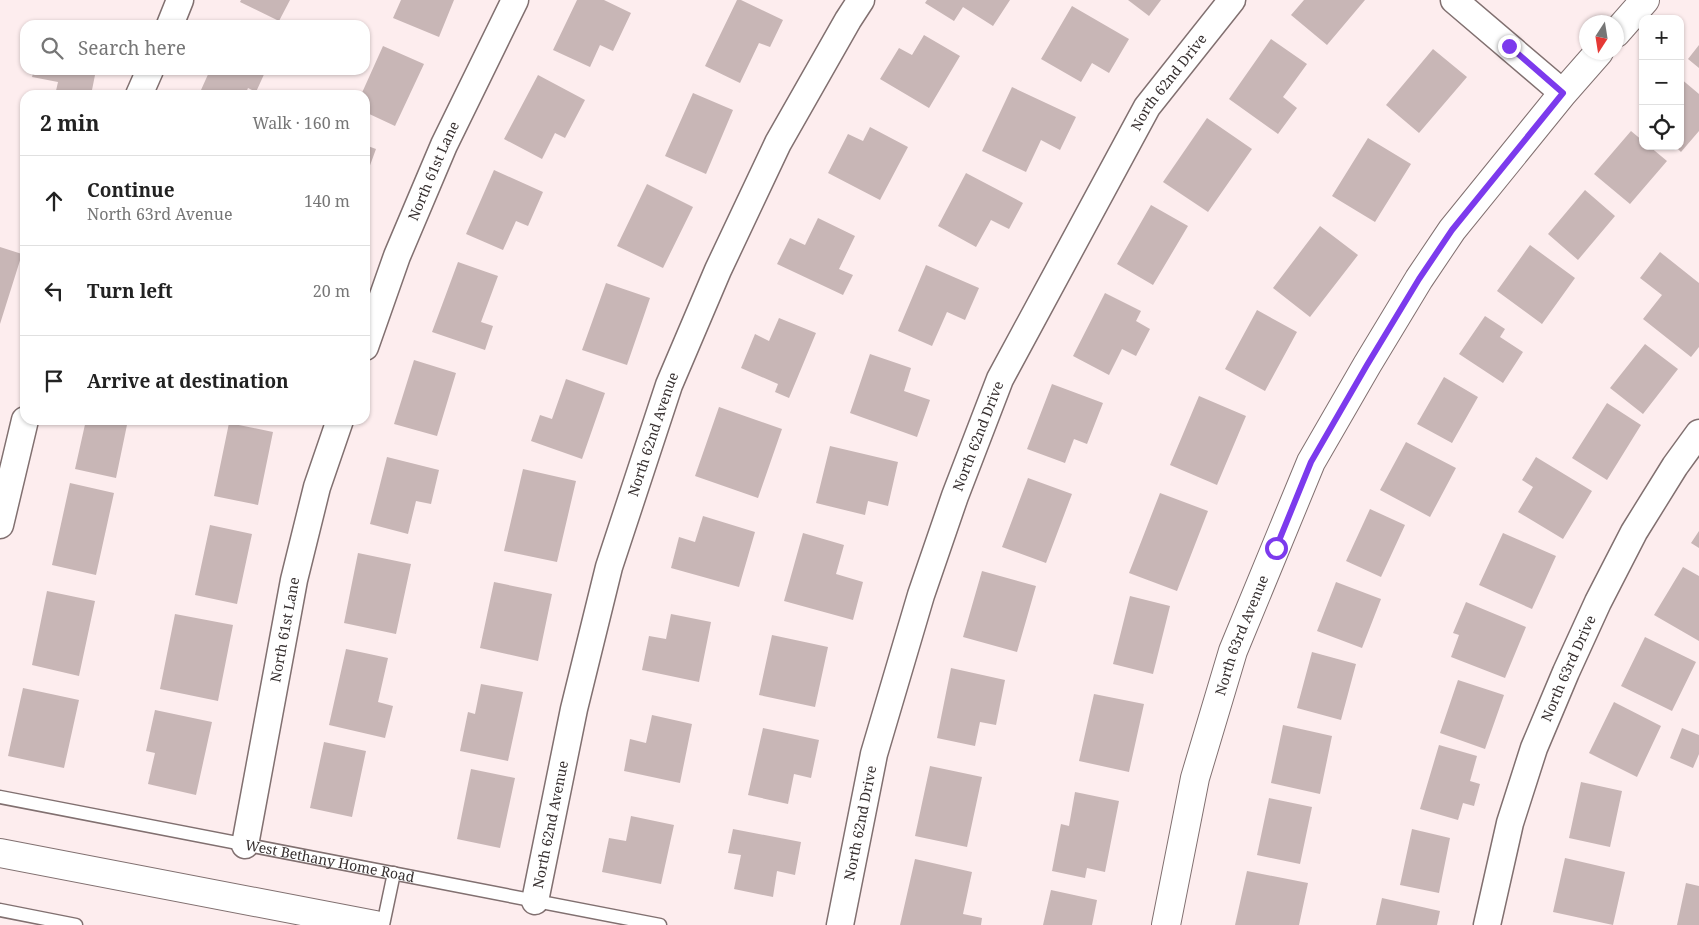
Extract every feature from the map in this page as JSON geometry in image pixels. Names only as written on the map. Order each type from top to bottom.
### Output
[{"type":"street","points":[[172,20],[180,0]]},
{"type":"street","name":"North 61st Lane","points":[[370,333],[398,256],[444,145],[515,0]]},
{"type":"street","name":"North 62nd Avenue","points":[[535,901],[574,709],[609,566],[669,385],[718,270],[778,143],[848,20],[862,0]]},
{"type":"street","name":"North 62nd Drive","points":[[840,925],[874,754],[921,595],[955,496],[1000,379],[1147,106],[1232,0]]},
{"type":"street","points":[[1454,0],[1563,93]]},
{"type":"street","points":[[1624,24],[1645,0]]},
{"type":"street","name":"North 63rd Avenue","points":[[1166,925],[1195,778],[1233,651],[1311,462],[1371,357],[1452,230],[1592,60]]},
{"type":"street","points":[[141,90],[148,75]]},
{"type":"street","points":[[0,525],[25,425]]},
{"type":"street","name":"North 61st Lane","points":[[245,845],[294,580],[317,488],[338,425]]},
{"type":"street","name":"North 63rd Drive","points":[[1487,925],[1510,823],[1534,748],[1566,672],[1598,602],[1634,532],[1675,466],[1699,433]]},
{"type":"street","points":[[0,853],[373,925]]},
{"type":"lane","name":"West Bethany Home Road","points":[[0,797],[660,925]]},
{"type":"lane","points":[[383,925],[394,873]]},
{"type":"lane","points":[[0,910],[76,925]]},
{"type":"building","points":[[241,0],[290,0],[280,20],[240,2]]},
{"type":"building","points":[[401,0],[454,0],[439,37],[393,18]]},
{"type":"building","points":[[577,0],[604,0],[631,13],[613,51],[600,45],[590,67],[553,50]]},
{"type":"building","points":[[737,0],[741,0],[783,20],[770,47],[759,43],[740,83],[705,66]]},
{"type":"building","points":[[927,0],[1010,0],[993,26],[963,7],[954,21],[925,3]]},
{"type":"building","points":[[1128,0],[1161,0],[1149,16]]},
{"type":"building","points":[[1304,0],[1365,0],[1327,45],[1291,15]]},
{"type":"building","points":[[1072,6],[1129,39],[1109,73],[1092,63],[1081,82],[1041,59]]},
{"type":"building","points":[[924,35],[960,56],[929,108],[880,79],[899,48],[912,55]]},
{"type":"building","points":[[1271,39],[1307,64],[1283,97],[1297,108],[1278,134],[1229,99]]},
{"type":"building","points":[[1699,45],[1699,68],[1688,59]]},
{"type":"building","points":[[383,46],[424,64],[395,126],[370,114],[370,90],[363,90]]},
{"type":"building","points":[[1433,49],[1467,77],[1419,133],[1386,105]]},
{"type":"building","points":[[33,75],[95,75],[92,90],[56,90],[58,82],[32,77]]},
{"type":"building","points":[[208,75],[264,75],[257,90],[248,88],[247,90],[201,90]]},
{"type":"building","points":[[538,75],[585,100],[565,138],[555,133],[542,159],[504,139]]},
{"type":"building","points":[[1684,81],[1699,94],[1699,131],[1684,148]]},
{"type":"building","points":[[1012,87],[1076,117],[1060,150],[1041,140],[1026,172],[982,151]]},
{"type":"building","points":[[693,93],[733,110],[706,174],[665,156]]},
{"type":"building","points":[[1207,118],[1252,149],[1208,212],[1163,182]]},
{"type":"building","points":[[870,127],[908,147],[880,200],[828,173],[848,134],[863,141]]},
{"type":"building","points":[[1631,131],[1639,138],[1639,150],[1654,150],[1667,161],[1630,204],[1594,174]]},
{"type":"building","points":[[1368,138],[1411,164],[1375,222],[1332,196]]},
{"type":"building","points":[[370,147],[376,149],[370,165]]},
{"type":"building","points":[[494,170],[543,192],[528,226],[516,221],[503,250],[466,234]]},
{"type":"building","points":[[966,173],[1023,203],[1009,229],[991,220],[976,247],[938,226]]},
{"type":"building","points":[[647,184],[693,207],[663,268],[617,246]]},
{"type":"building","points":[[1585,190],[1615,216],[1578,260],[1548,234]]},
{"type":"building","points":[[1151,205],[1188,226],[1153,285],[1117,264]]},
{"type":"building","points":[[818,218],[855,236],[839,269],[853,275],[843,295],[777,264],[790,238],[805,245]]},
{"type":"building","points":[[1320,226],[1358,255],[1310,317],[1273,288]]},
{"type":"building","points":[[1530,245],[1575,278],[1542,324],[1497,291]]},
{"type":"building","points":[[0,247],[20,253],[20,260],[0,324]]},
{"type":"building","points":[[1660,252],[1699,283],[1699,347],[1691,357],[1643,319],[1662,295],[1640,278]]},
{"type":"building","points":[[458,262],[498,276],[481,322],[493,326],[485,350],[432,332]]},
{"type":"building","points":[[926,265],[979,288],[965,320],[947,312],[932,346],[898,331]]},
{"type":"building","points":[[606,283],[650,298],[627,365],[582,350]]},
{"type":"building","points":[[1105,293],[1141,311],[1136,321],[1150,329],[1136,356],[1122,349],[1109,375],[1073,356]]},
{"type":"building","points":[[1257,310],[1297,332],[1265,391],[1225,369]]},
{"type":"building","points":[[1485,316],[1505,329],[1500,337],[1523,352],[1503,383],[1459,354]]},
{"type":"building","points":[[779,318],[816,333],[789,398],[775,392],[778,384],[741,368],[755,334],[769,341]]},
{"type":"building","points":[[1645,344],[1678,369],[1643,414],[1610,388]]},
{"type":"building","points":[[870,354],[911,368],[904,391],[930,400],[917,437],[850,413]]},
{"type":"building","points":[[414,360],[456,373],[437,436],[394,424]]},
{"type":"building","points":[[1444,377],[1478,397],[1452,443],[1417,424]]},
{"type":"building","points":[[566,379],[605,393],[582,459],[531,441],[540,415],[552,419]]},
{"type":"building","points":[[1052,384],[1103,403],[1087,444],[1074,439],[1065,463],[1027,449]]},
{"type":"building","points":[[1199,396],[1246,416],[1217,485],[1170,465]]},
{"type":"building","points":[[1607,403],[1641,425],[1607,480],[1572,458]]},
{"type":"building","points":[[719,407],[782,429],[758,498],[695,476]]},
{"type":"building","points":[[85,425],[127,425],[116,478],[75,469]]},
{"type":"building","points":[[229,425],[239,425],[273,432],[258,505],[214,496]]},
{"type":"building","points":[[1406,442],[1456,468],[1430,517],[1380,490]]},
{"type":"building","points":[[830,446],[898,462],[888,506],[868,501],[865,515],[816,503]]},
{"type":"building","points":[[387,457],[439,470],[431,504],[416,501],[408,534],[370,524]]},
{"type":"building","points":[[1536,457],[1592,491],[1563,539],[1518,512],[1533,487],[1522,480]]},
{"type":"building","points":[[523,469],[576,481],[557,562],[504,551]]},
{"type":"building","points":[[1028,478],[1072,494],[1046,563],[1002,547]]},
{"type":"building","points":[[70,483],[114,493],[96,575],[52,565]]},
{"type":"building","points":[[1160,493],[1208,511],[1177,591],[1129,573]]},
{"type":"building","points":[[1370,509],[1405,525],[1381,577],[1346,561]]},
{"type":"building","points":[[703,516],[755,532],[739,587],[671,568],[679,537],[695,542]]},
{"type":"building","points":[[210,525],[252,534],[237,604],[195,595]]},
{"type":"building","points":[[1699,531],[1699,548],[1691,543]]},
{"type":"building","points":[[803,533],[844,545],[836,574],[863,582],[853,620],[784,601]]},
{"type":"building","points":[[1503,533],[1556,556],[1532,609],[1479,585]]},
{"type":"building","points":[[358,553],[411,564],[396,634],[344,623]]},
{"type":"building","points":[[1683,567],[1699,576],[1699,641],[1654,615]]},
{"type":"building","points":[[982,571],[1036,586],[1017,652],[963,637]]},
{"type":"building","points":[[494,582],[552,594],[538,661],[480,648]]},
{"type":"building","points":[[1336,582],[1381,599],[1362,648],[1317,631]]},
{"type":"building","points":[[47,591],[95,601],[79,676],[32,665]]},
{"type":"building","points":[[1130,596],[1170,606],[1153,674],[1113,664]]},
{"type":"building","points":[[1466,602],[1526,627],[1505,678],[1451,657],[1459,635],[1453,633]]},
{"type":"building","points":[[175,614],[233,625],[218,701],[160,689]]},
{"type":"building","points":[[671,614],[711,622],[699,682],[642,670],[649,636],[666,639]]},
{"type":"building","points":[[772,635],[828,647],[815,707],[759,695]]},
{"type":"building","points":[[1645,637],[1696,662],[1672,711],[1621,686]]},
{"type":"building","points":[[346,649],[388,658],[378,702],[393,706],[385,738],[329,725]]},
{"type":"building","points":[[1312,652],[1356,664],[1341,720],[1297,708]]},
{"type":"building","points":[[951,668],[1005,680],[996,725],[980,722],[975,746],[937,738]]},
{"type":"building","points":[[1458,680],[1504,695],[1485,749],[1440,733]]},
{"type":"building","points":[[481,684],[523,692],[508,761],[460,751],[468,712],[475,714]]},
{"type":"building","points":[[23,688],[79,700],[64,768],[8,756]]},
{"type":"building","points":[[1094,694],[1144,704],[1129,772],[1079,761]]},
{"type":"building","points":[[1614,702],[1661,726],[1637,777],[1589,753]]},
{"type":"building","points":[[155,710],[212,722],[196,795],[148,784],[155,753],[146,751]]},
{"type":"building","points":[[652,715],[692,724],[680,783],[624,771],[630,739],[646,743]]},
{"type":"building","points":[[1283,725],[1332,736],[1320,794],[1271,783]]},
{"type":"building","points":[[763,728],[819,740],[811,778],[794,774],[788,804],[748,795]]},
{"type":"building","points":[[1682,728],[1699,735],[1699,754],[1693,768],[1670,758]]},
{"type":"building","points":[[324,742],[366,751],[352,817],[310,808]]},
{"type":"building","points":[[1439,745],[1477,756],[1470,781],[1480,784],[1474,806],[1463,803],[1458,820],[1420,809]]},
{"type":"building","points":[[930,766],[982,777],[967,847],[915,836]]},
{"type":"building","points":[[471,769],[515,778],[500,848],[457,839]]},
{"type":"building","points":[[1581,782],[1622,791],[1610,847],[1569,838]]},
{"type":"building","points":[[1075,792],[1119,801],[1105,872],[1087,868],[1085,878],[1052,871],[1061,824],[1069,826]]},
{"type":"building","points":[[1269,798],[1312,807],[1300,864],[1257,855]]},
{"type":"building","points":[[631,816],[674,825],[661,884],[602,872],[609,838],[626,841]]},
{"type":"building","points":[[733,829],[801,842],[795,875],[777,871],[773,897],[734,889],[741,855],[728,853]]},
{"type":"building","points":[[1412,829],[1450,838],[1439,893],[1400,885]]},
{"type":"building","points":[[1565,858],[1625,872],[1613,925],[1553,912]]},
{"type":"building","points":[[915,859],[972,872],[963,914],[982,918],[981,925],[900,925]]},
{"type":"building","points":[[1247,871],[1308,883],[1299,925],[1235,925]]},
{"type":"building","points":[[1686,883],[1699,886],[1699,925],[1677,925]]},
{"type":"building","points":[[1051,890],[1097,900],[1092,925],[1043,925]]},
{"type":"building","points":[[1382,898],[1440,911],[1437,925],[1376,925]]},
{"type":"route","points":[[1276,548],[1311,462],[1419,279],[1452,230],[1563,93],[1509,46]]}]
